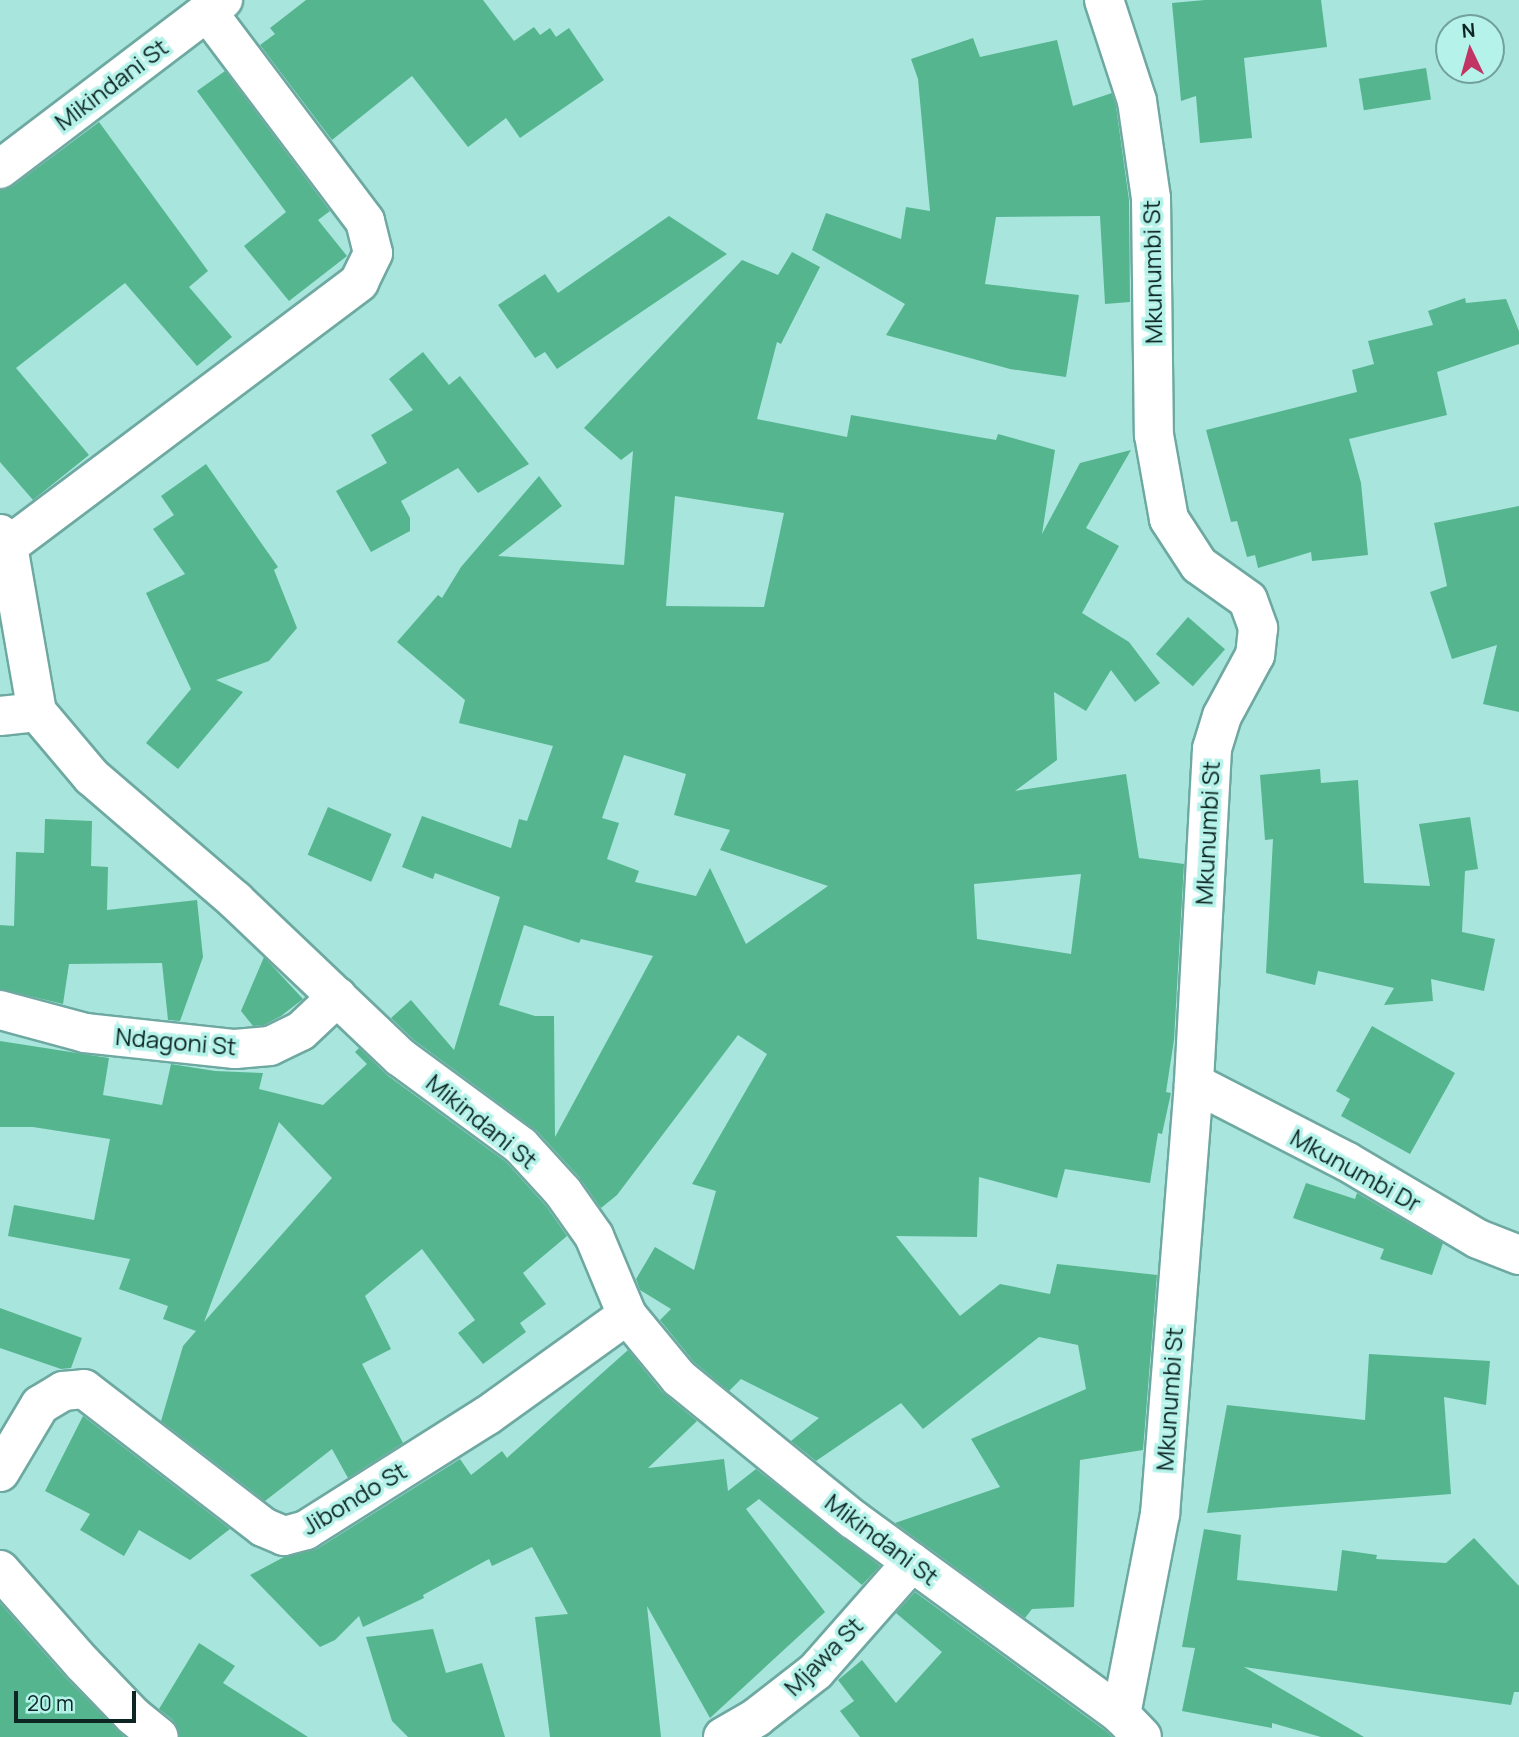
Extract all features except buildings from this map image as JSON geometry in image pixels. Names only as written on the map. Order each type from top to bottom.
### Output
[{"type":"street","name":"Mkunumbi St","points":[[1104,0],[1137,101],[1151,198],[1154,435],[1168,519],[1199,565],[1248,600],[1258,628],[1255,655],[1223,716],[1212,749],[1194,1083],[1160,1514],[1131,1726]]},
{"type":"street","name":"Mikindani St","points":[[0,169],[215,6]]},
{"type":"street","points":[[4,540],[359,282],[373,253],[365,221],[215,6]]},
{"type":"street","name":"Mikindani St","points":[[4,540],[18,714],[235,900],[400,1056],[521,1146],[563,1192],[594,1236],[627,1315],[678,1378],[854,1520],[1131,1726]]},
{"type":"street","name":"Ndagoni St","points":[[0,1010],[85,1033],[235,1049],[270,1046],[302,1031],[337,997]]},
{"type":"street","name":"Mkunumbi Dr","points":[[1194,1083],[1346,1161],[1478,1239],[1519,1255]]},
{"type":"street","name":"Jibondo St","points":[[0,1472],[40,1405],[63,1391],[84,1389],[263,1527],[284,1536],[306,1530],[488,1415],[627,1315]]},
{"type":"street","name":"Mjawa St","points":[[723,1737],[757,1717],[816,1671],[912,1562]]},
{"type":"street","points":[[0,1570],[83,1664],[133,1716],[159,1737]]}]
